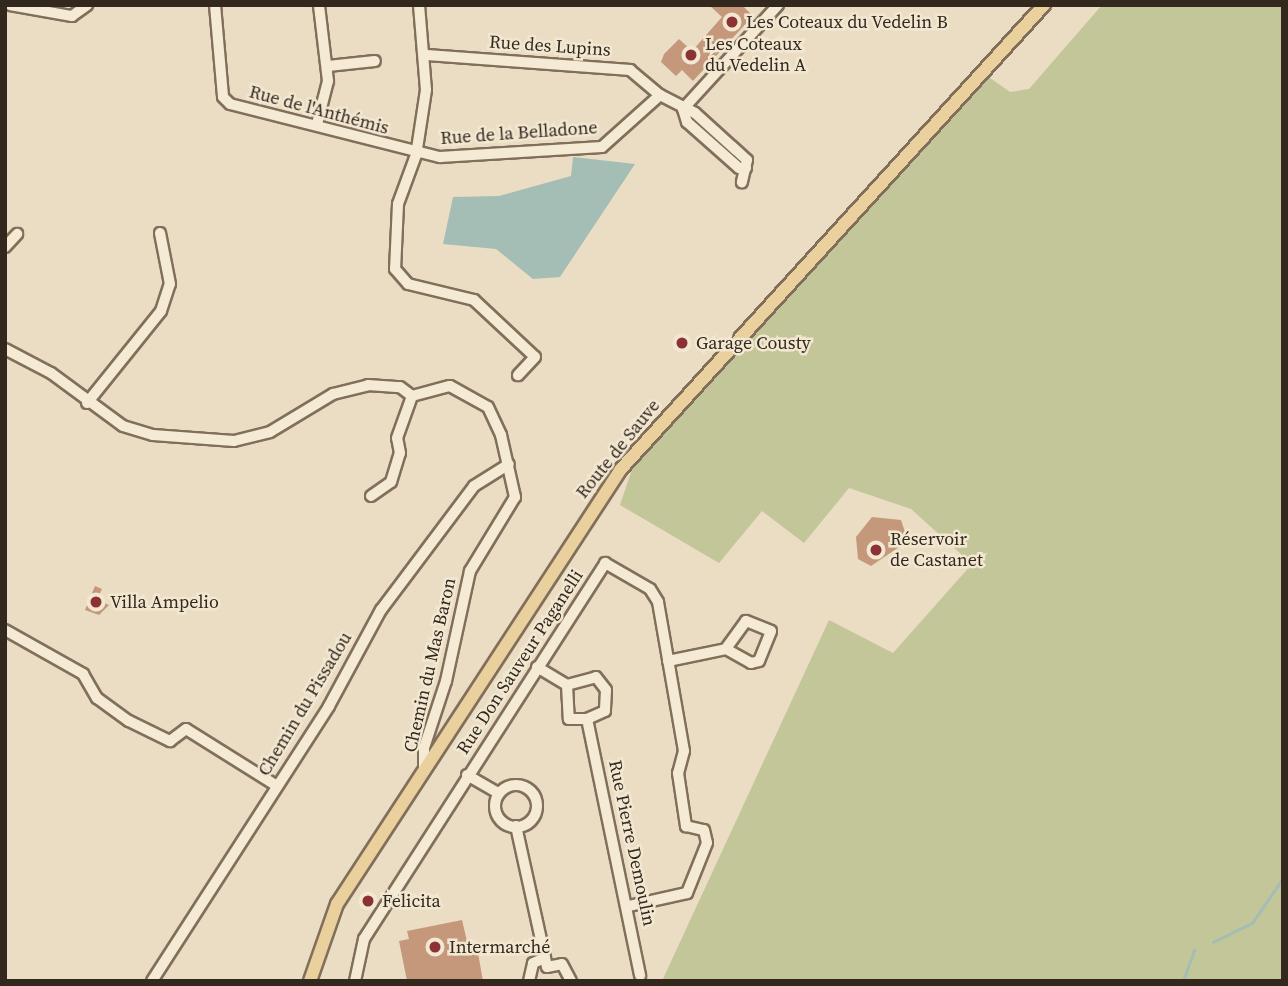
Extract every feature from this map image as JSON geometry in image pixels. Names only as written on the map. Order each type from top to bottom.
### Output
[{"type":"main road","name":"Route de Sauve","points":[[310,981],[337,904],[424,766],[621,469],[1044,5]]},
{"type":"street","points":[[10,5],[72,16],[87,5]]},
{"type":"street","name":"Rue de l'Anthémis","points":[[215,5],[223,97],[230,104],[317,124],[416,155]]},
{"type":"street","points":[[317,124],[328,66],[318,5]]},
{"type":"street","points":[[419,5],[427,55],[416,155],[395,219],[398,275],[408,284],[474,300],[535,357],[518,375]]},
{"type":"street","points":[[683,109],[778,5]]},
{"type":"street","name":"Rue des Lupins","points":[[427,55],[630,70],[660,95]]},
{"type":"street","points":[[328,66],[374,61]]},
{"type":"street","points":[[660,95],[695,113],[747,160],[742,182]]},
{"type":"street","name":"Rue de la Belladone","points":[[416,155],[602,147],[660,95]]},
{"type":"street","points":[[87,403],[161,311],[170,284],[160,233]]},
{"type":"street","points":[[5,247],[17,234]]},
{"type":"street","points":[[5,349],[51,373],[87,403],[123,426],[153,435],[233,441],[270,432],[333,394],[368,385],[400,387],[412,396],[397,438],[400,453],[391,482],[371,496]]},
{"type":"street","name":"Chemin du Mas Baron","points":[[412,396],[450,386],[488,407],[509,464],[515,497],[511,510],[470,571],[424,766]]},
{"type":"street","name":"Chemin du Pissadou","points":[[152,981],[277,786],[381,610],[432,538],[474,486],[509,464]]},
{"type":"street","name":"Rue Don Sauveur Paganelli","points":[[355,981],[364,939],[605,563],[650,589],[668,661],[684,751],[677,773],[686,826],[704,830],[707,843],[687,893],[629,906]]},
{"type":"street","points":[[668,661],[726,649],[751,663],[760,661],[771,631],[746,621],[726,649]]},
{"type":"street","points":[[5,630],[83,674],[97,698],[129,721],[170,741],[186,729],[277,786]]},
{"type":"street","points":[[537,667],[567,685],[596,677],[606,690],[605,711],[587,719],[569,719],[567,685]]},
{"type":"street","name":"Rue Pierre Demoulin","points":[[587,719],[629,906],[640,976]]},
{"type":"street","points":[[467,775],[496,792],[532,789],[536,815],[516,826],[500,822],[496,792]]},
{"type":"street","points":[[516,826],[547,967],[562,964],[571,981]]},
{"type":"street","points":[[530,981],[533,963],[545,958]]},
{"type":"green space","points":[[1102,5],[1283,5],[1283,981],[662,981],[829,620],[893,653],[972,564],[911,509],[849,488],[804,543],[762,511],[719,563],[620,505],[633,466],[986,75],[1010,92],[1029,89]]},
{"type":"water","points":[[573,157],[635,164],[560,277],[533,279],[496,249],[443,244],[453,197],[499,196],[571,176]]},
{"type":"building","points":[[709,5],[742,5],[753,16],[693,81],[682,70],[676,76],[661,62],[664,54],[679,39],[692,51],[722,17]]},
{"type":"building","name":"Réservoir de Castanet","points":[[872,517],[901,520],[908,541],[871,566],[858,559],[856,537]]},
{"type":"building","name":"Villa Ampelio","points":[[95,586],[102,589],[97,600],[109,605],[99,615],[85,610]]},
{"type":"building","name":"Intermarché","points":[[462,920],[470,954],[478,953],[483,981],[407,981],[399,941],[409,939],[407,931]]},
{"type":"waterway","points":[[1213,942],[1252,923],[1283,878]]},
{"type":"waterway","points":[[1183,981],[1194,950]]},
{"type":"place","name":"Les Coteaux du Vedelin B","points":[[732,22]]},
{"type":"place","name":"Les Coteaux du Vedelin A","points":[[691,55]]},
{"type":"place","name":"Garage Cousty","points":[[682,343]]},
{"type":"place","name":"Réservoir de Castanet","points":[[876,550]]},
{"type":"place","name":"Villa Ampelio","points":[[96,602]]},
{"type":"place","name":"Felicita","points":[[368,901]]},
{"type":"place","name":"Intermarché","points":[[435,947]]}]
